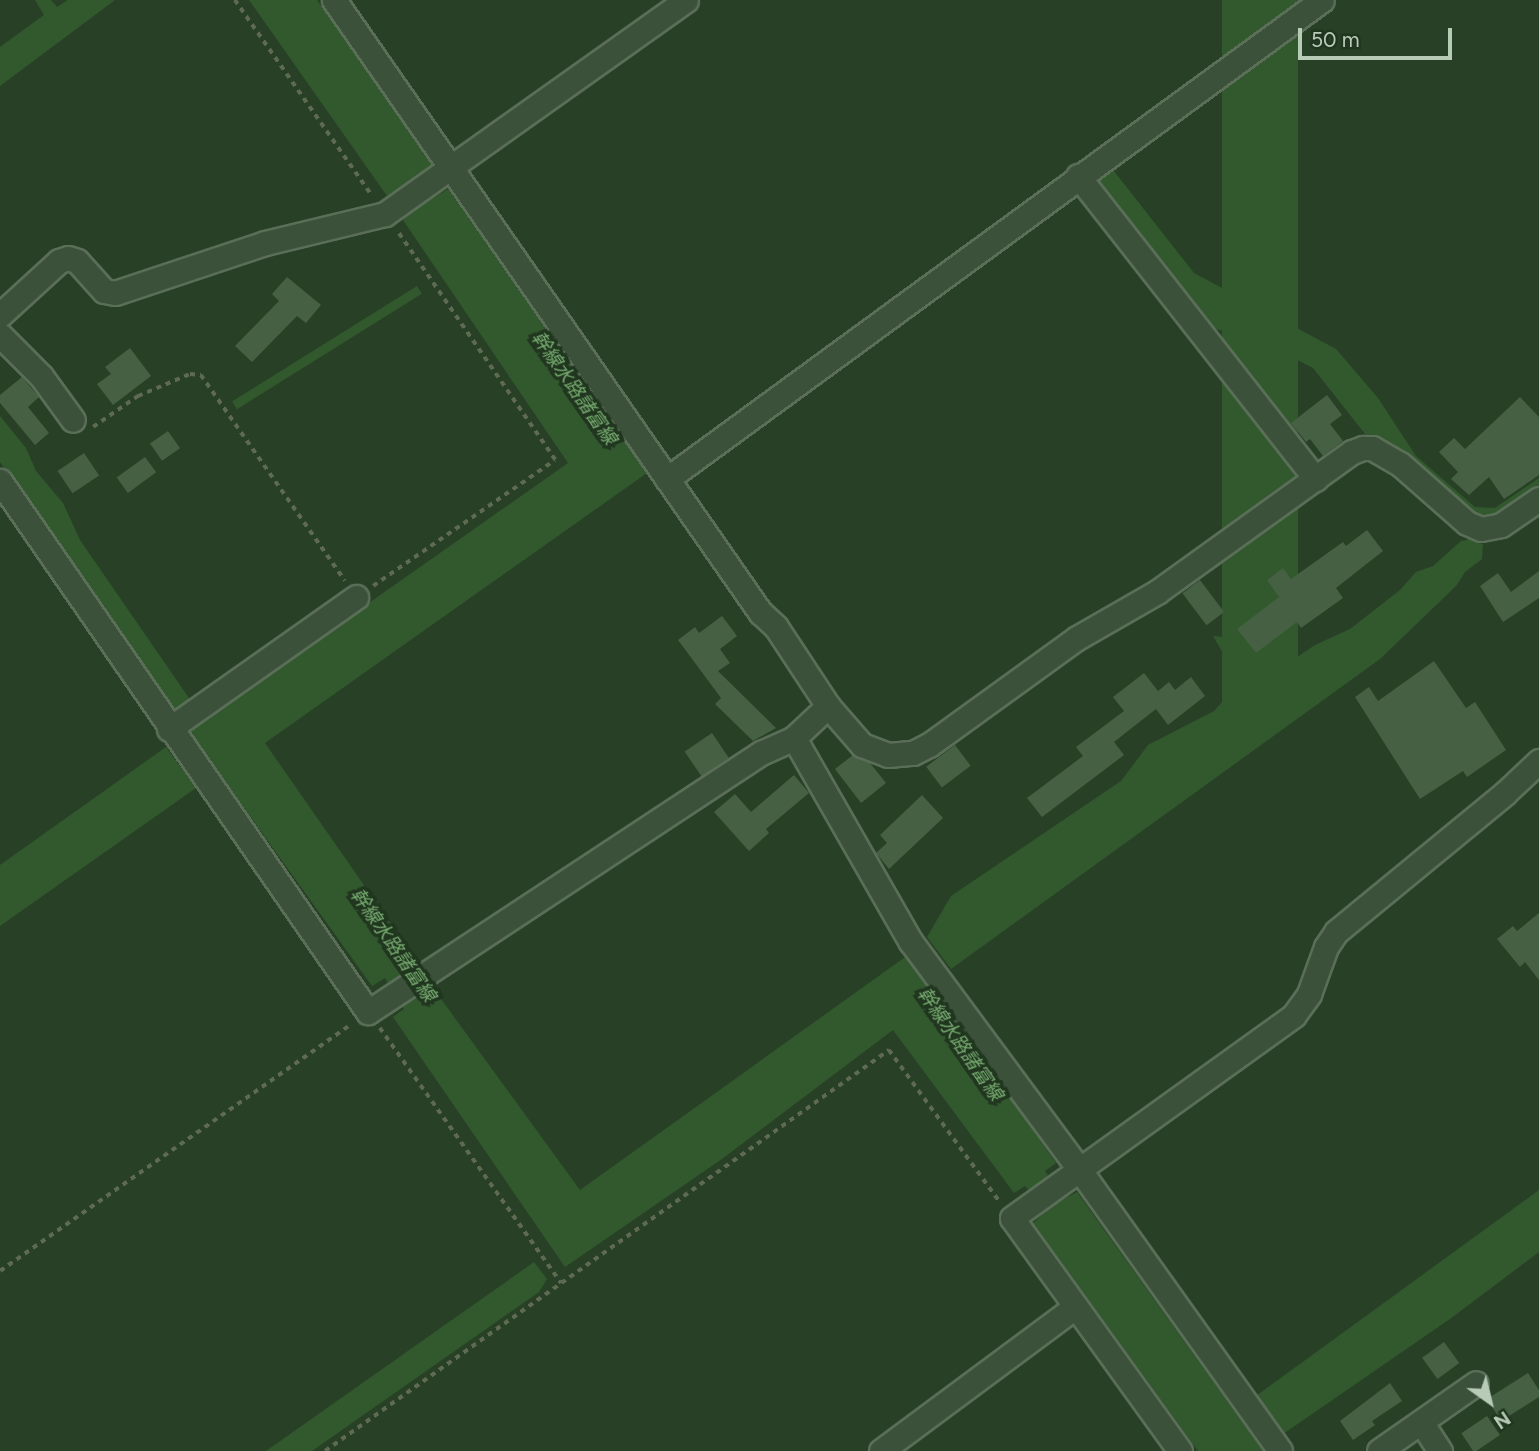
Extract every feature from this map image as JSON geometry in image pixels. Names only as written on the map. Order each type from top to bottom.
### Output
[{"type":"street","points":[[334,0],[760,612],[776,627],[828,706],[862,745],[888,755],[913,753],[929,745],[1077,638],[1157,592],[1352,452],[1371,448],[1400,464],[1474,526],[1501,525],[1539,499]]},
{"type":"street","points":[[0,315],[59,261],[68,258],[77,261],[104,291],[115,293],[265,243],[385,214],[687,0]]},
{"type":"street","points":[[667,479],[1322,0]]},
{"type":"street","points":[[1078,176],[1316,480]]},
{"type":"street","points":[[0,335],[41,376],[73,420]]},
{"type":"street","points":[[0,481],[169,729],[368,1012],[761,753],[794,738],[828,706]]},
{"type":"street","points":[[169,729],[356,597]]},
{"type":"street","points":[[794,738],[912,942],[1079,1169],[1280,1451]]},
{"type":"street","points":[[1180,1451],[1012,1218],[1294,1016],[1310,994],[1325,947],[1336,932],[1505,793],[1539,761]]},
{"type":"street","points":[[881,1451],[1075,1307]]},
{"type":"street","points":[[1379,1451],[1476,1384]]},
{"type":"street","points":[[1421,1422],[1440,1451]]},
{"type":"path","points":[[73,420],[86,427],[97,426],[138,396],[190,374],[201,376],[356,597],[555,460],[235,0]]},
{"type":"path","points":[[0,1272],[368,1012],[561,1283]]},
{"type":"path","points":[[325,1451],[889,1051],[1012,1218]]},
{"type":"water","points":[[35,0],[51,0],[57,7],[68,0],[115,0],[0,86],[0,47],[44,15]]},
{"type":"water","name":"幹線水路諸富線","points":[[249,0],[317,0],[432,164],[418,175],[435,197],[448,189],[647,473],[265,743],[414,957],[402,965],[423,996],[433,988],[580,1190],[908,955],[1056,1163],[1045,1171],[1064,1199],[1077,1192],[1263,1451],[1198,1451],[1033,1223],[1045,1212],[1030,1191],[1025,1186],[1014,1193],[893,1030],[722,1159],[565,1267],[393,1017],[404,1009],[385,978],[372,986],[188,730],[568,463],[403,220],[415,210],[401,187],[387,196]]},
{"type":"water","points":[[1222,0],[1298,0],[1298,713],[1222,713]]},
{"type":"water","points":[[1110,166],[1194,273],[1336,349],[1378,398],[1416,456],[1475,507],[1495,508],[1539,478],[1539,490],[1492,520],[1479,520],[1474,542],[1483,544],[1482,559],[1465,572],[1456,586],[1380,659],[951,969],[927,937],[951,896],[1121,781],[1148,745],[1214,711],[1240,682],[1213,636],[1226,637],[1262,674],[1287,664],[1315,645],[1350,629],[1400,590],[1416,572],[1433,566],[1461,541],[1467,540],[1472,518],[1409,463],[1365,434],[1313,368],[1266,344],[1210,327],[1094,178]]},
{"type":"water","points":[[417,286],[422,294],[237,409],[232,402]]},
{"type":"water","points":[[0,416],[26,448],[36,471],[63,503],[80,540],[191,701],[173,714],[0,462]]},
{"type":"water","points":[[166,747],[196,788],[0,926],[0,865]]},
{"type":"water","points":[[1539,1190],[1539,1252],[1450,1319],[1283,1434],[1256,1396]]},
{"type":"water","points":[[534,1262],[547,1279],[539,1292],[312,1451],[266,1451]]},
{"type":"building","points":[[287,277],[321,305],[306,323],[297,316],[252,362],[235,346],[279,301],[272,294]]},
{"type":"building","points":[[130,348],[151,376],[113,405],[97,384],[111,374],[105,367]]},
{"type":"building","points":[[22,377],[39,397],[28,407],[49,433],[35,445],[0,403],[0,395]]},
{"type":"building","points":[[1327,395],[1342,415],[1330,424],[1343,441],[1323,456],[1310,439],[1306,442],[1291,423]]},
{"type":"building","points":[[1520,397],[1539,417],[1539,475],[1504,499],[1489,477],[1469,495],[1451,479],[1458,472],[1439,452],[1454,438],[1465,449]]},
{"type":"building","points":[[168,431],[180,448],[162,461],[150,444]]},
{"type":"building","points":[[84,453],[99,475],[73,493],[57,471]]},
{"type":"building","points":[[145,457],[156,472],[128,493],[117,478]]},
{"type":"building","points":[[1367,530],[1383,551],[1336,588],[1343,598],[1301,628],[1297,622],[1256,653],[1237,629],[1279,597],[1267,580],[1283,568],[1291,579],[1343,542],[1346,546]]},
{"type":"building","points":[[1539,571],[1539,598],[1503,622],[1480,586],[1498,573],[1511,592]]},
{"type":"building","points":[[1200,580],[1224,612],[1207,625],[1182,593]]},
{"type":"building","points":[[722,616],[737,636],[720,649],[730,663],[718,671],[776,728],[753,741],[715,704],[721,698],[678,640],[695,627],[699,633]]},
{"type":"building","points":[[1434,661],[1466,708],[1475,702],[1506,750],[1467,777],[1463,771],[1420,799],[1355,697],[1369,687],[1378,701]]},
{"type":"building","points":[[1144,673],[1158,691],[1169,682],[1175,690],[1191,677],[1205,696],[1168,725],[1156,709],[1114,742],[1124,755],[1042,817],[1027,798],[1083,756],[1076,747],[1124,711],[1113,697]]},
{"type":"building","points":[[712,733],[729,758],[701,776],[685,751]]},
{"type":"building","points":[[955,745],[971,766],[942,787],[926,767]]},
{"type":"building","points":[[853,755],[870,763],[886,783],[861,803],[835,769]]},
{"type":"building","points":[[794,775],[809,793],[766,829],[769,833],[749,851],[714,812],[735,794],[751,812]]},
{"type":"building","points":[[922,795],[943,818],[889,869],[876,853],[887,843],[880,835]]},
{"type":"building","points":[[1539,913],[1539,980],[1525,962],[1520,967],[1497,939],[1513,926],[1517,931]]},
{"type":"building","points":[[1444,1342],[1459,1363],[1437,1379],[1422,1358]]},
{"type":"building","points":[[1528,1373],[1539,1390],[1539,1397],[1501,1421],[1487,1399]]},
{"type":"building","points":[[1390,1383],[1402,1401],[1372,1421],[1375,1425],[1353,1440],[1340,1421]]},
{"type":"building","points":[[1487,1416],[1500,1435],[1473,1451],[1461,1433]]}]
